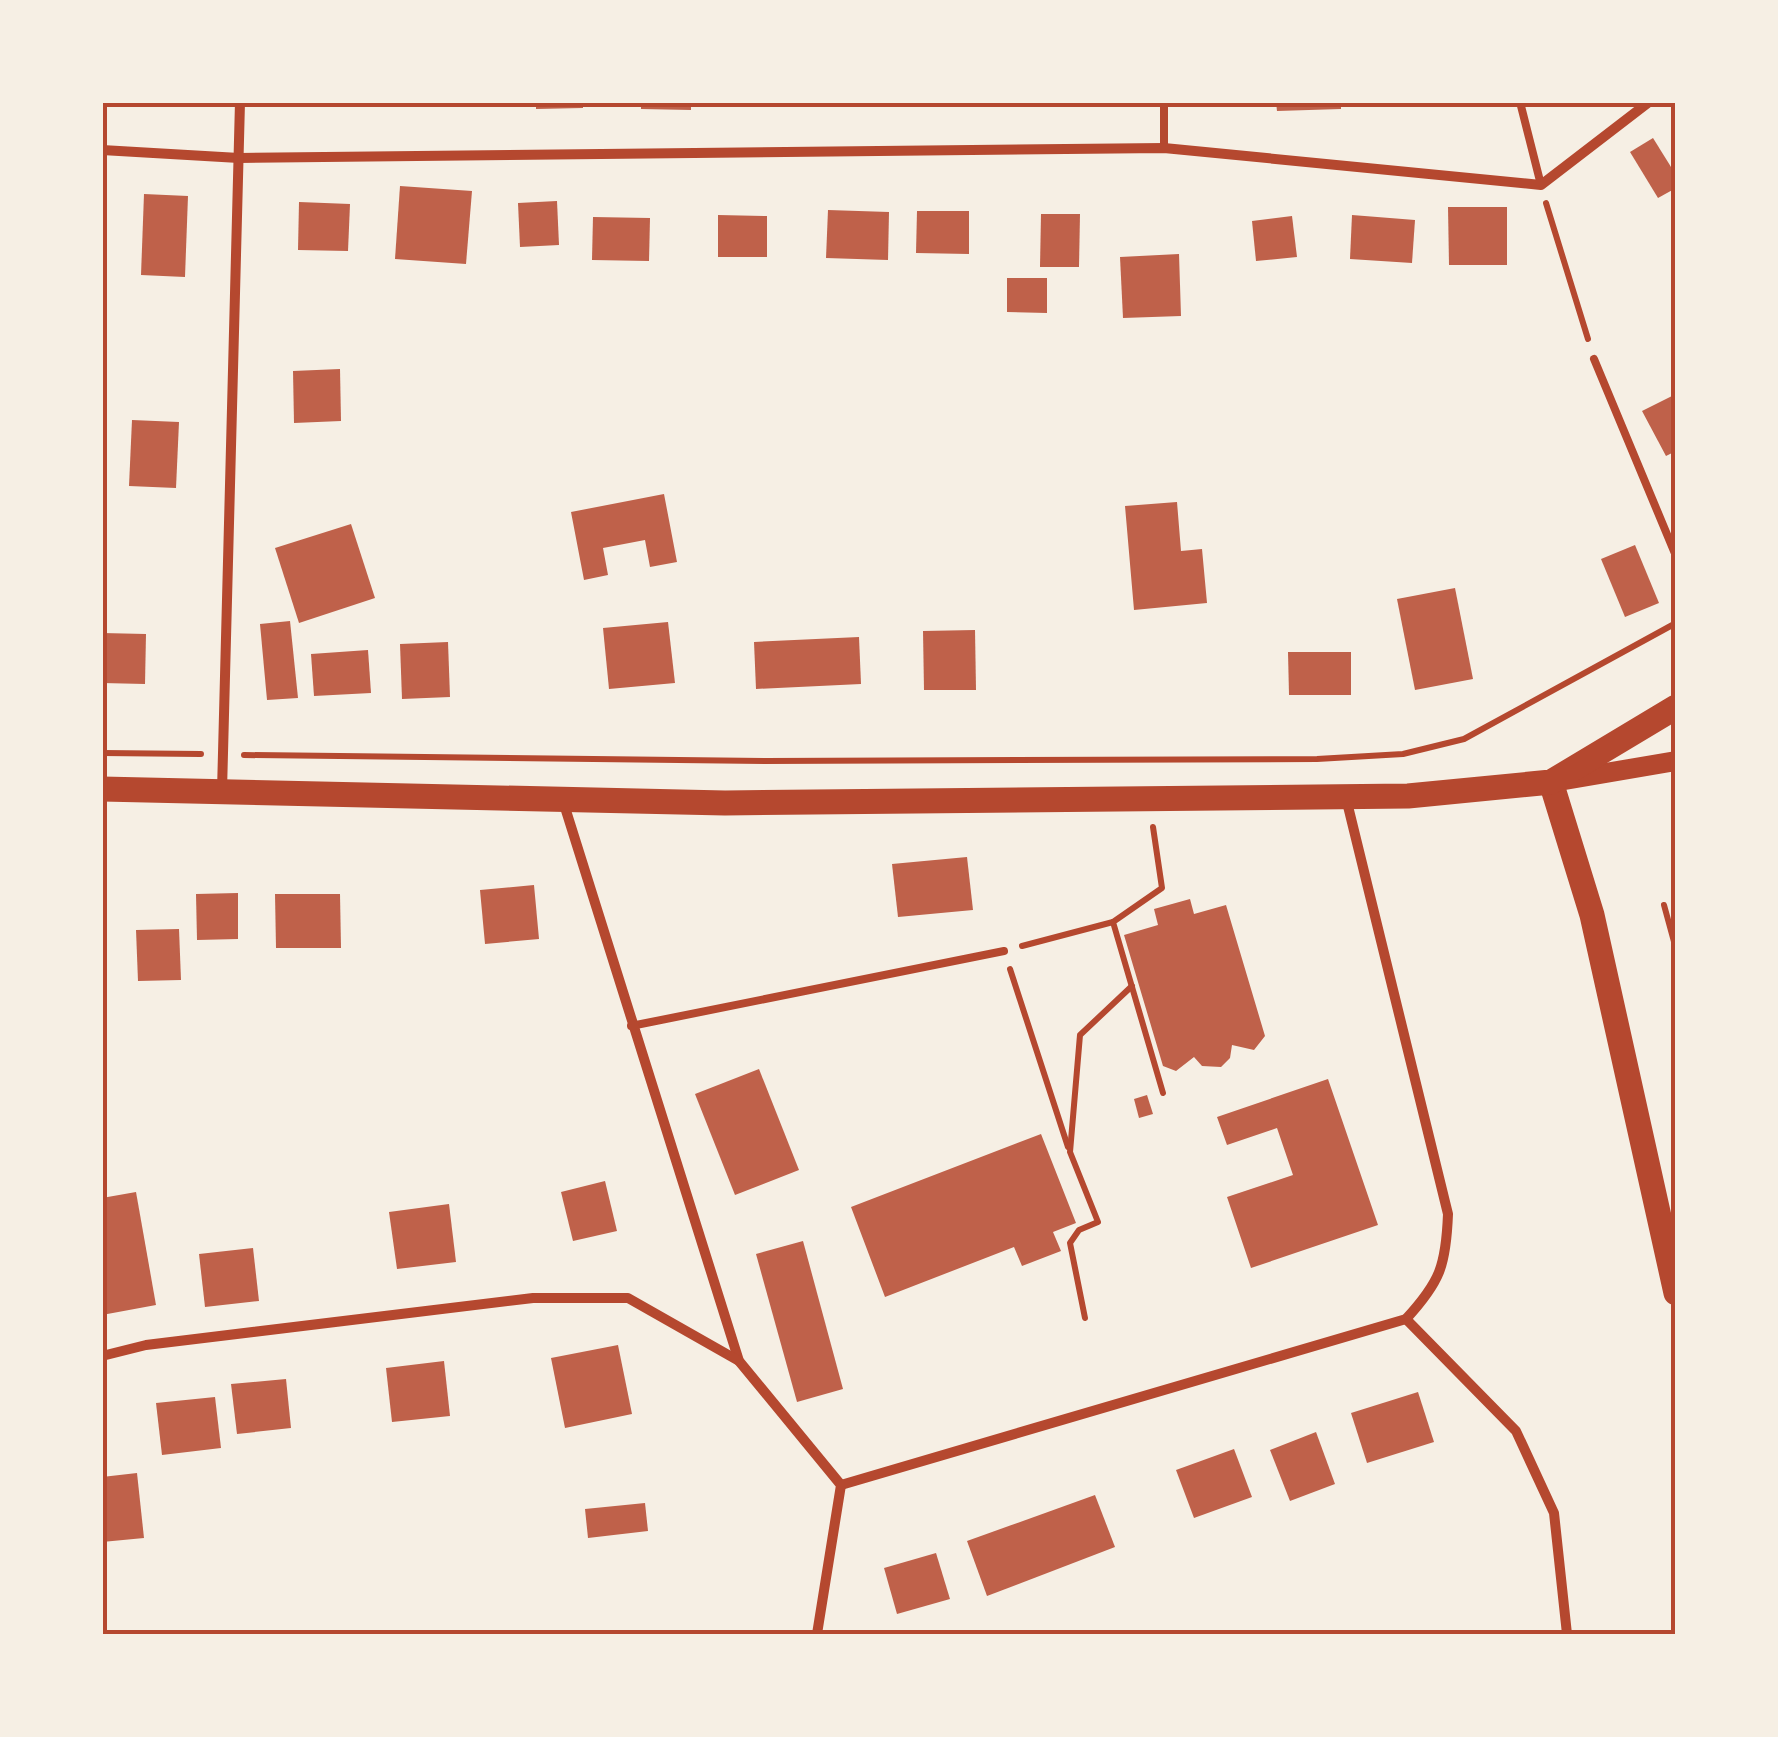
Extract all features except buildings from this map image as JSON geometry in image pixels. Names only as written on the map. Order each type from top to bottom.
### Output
[{"type":"main road","points":[[1551,782],[1676,707]]},
{"type":"main road","points":[[102,789],[724,803],[1408,796],[1551,782],[1676,761]]},
{"type":"main road","points":[[1551,782],[1592,915],[1676,1294]]},
{"type":"street","points":[[222,793],[240,102]]},
{"type":"street","points":[[102,150],[239,158],[1164,148],[1541,185],[1648,102]]},
{"type":"street","points":[[841,1485],[1406,1319],[1437,1285],[1446,1249],[1448,1214],[1346,797]]},
{"type":"street","points":[[562,800],[739,1361]]},
{"type":"street","points":[[102,1356],[146,1345],[533,1298],[628,1298],[739,1361],[841,1485],[817,1634]]},
{"type":"street","points":[[1406,1319],[1516,1431],[1554,1513],[1566,1634]]},
{"type":"lane","points":[[1164,102],[1164,148]]},
{"type":"lane","points":[[1520,102],[1541,185]]},
{"type":"lane","points":[[1594,360],[1676,556]]},
{"type":"lane","points":[[632,1026],[1004,951]]},
{"type":"path","points":[[1541,185],[1594,360]]},
{"type":"path","points":[[102,753],[764,761],[1298,759],[1404,754],[1464,739],[1676,622]]},
{"type":"path","points":[[1085,1318],[1070,1243],[1080,1230],[1098,1222],[1070,1152],[1004,951],[1113,922],[1162,888],[1153,821]]},
{"type":"path","points":[[1664,905],[1676,949]]},
{"type":"path","points":[[1113,922],[1163,1093]]},
{"type":"path","points":[[1070,1152],[1080,1035],[1132,986]]}]
